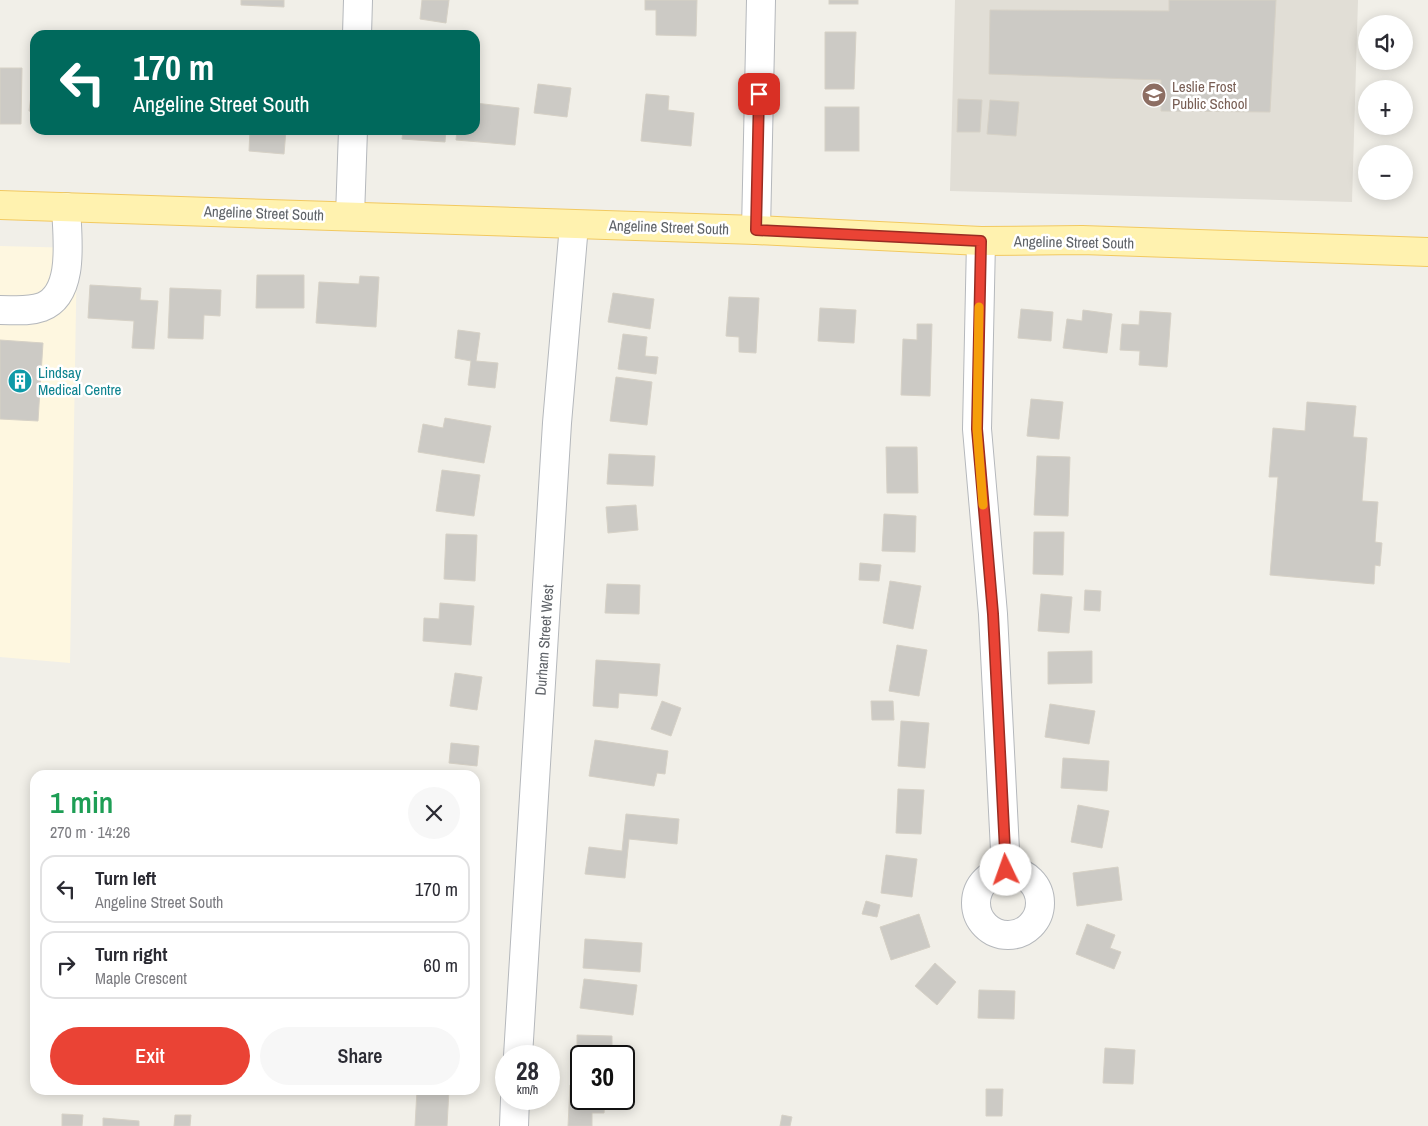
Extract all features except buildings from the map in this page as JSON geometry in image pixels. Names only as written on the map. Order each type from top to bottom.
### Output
[{"type":"main road","name":"Angeline Street South","points":[[0,205],[756,230],[981,241],[1082,240],[1428,252]]},
{"type":"street","points":[[357,30],[358,0]]},
{"type":"street","points":[[756,230],[761,0]]},
{"type":"street","points":[[350,216],[353,135]]},
{"type":"street","points":[[0,310],[26,311],[44,306],[59,294],[67,274],[66,207]]},
{"type":"street","name":"Durham Street West","points":[[519,1045],[557,423],[574,225]]},
{"type":"street","points":[[981,241],[977,429],[993,614],[1006,870]]},
{"type":"street","points":[[514,1126],[515,1110]]},
{"type":"shaded area","name":"Leslie Frost Public School","points":[[955,0],[1358,0],[1352,202],[950,191]]},
{"type":"shaded area","points":[[0,246],[77,248],[70,663],[0,657]]},
{"type":"slow traffic","points":[[979,307],[977,429],[983,505]]},
{"type":"place","name":"Leslie Frost Public School","points":[[1154,95]]},
{"type":"place","name":"Lindsay Medical Centre","points":[[20,381]]},
{"type":"route","points":[[759,94],[756,230],[981,241],[977,429],[993,614],[1006,870]]}]
